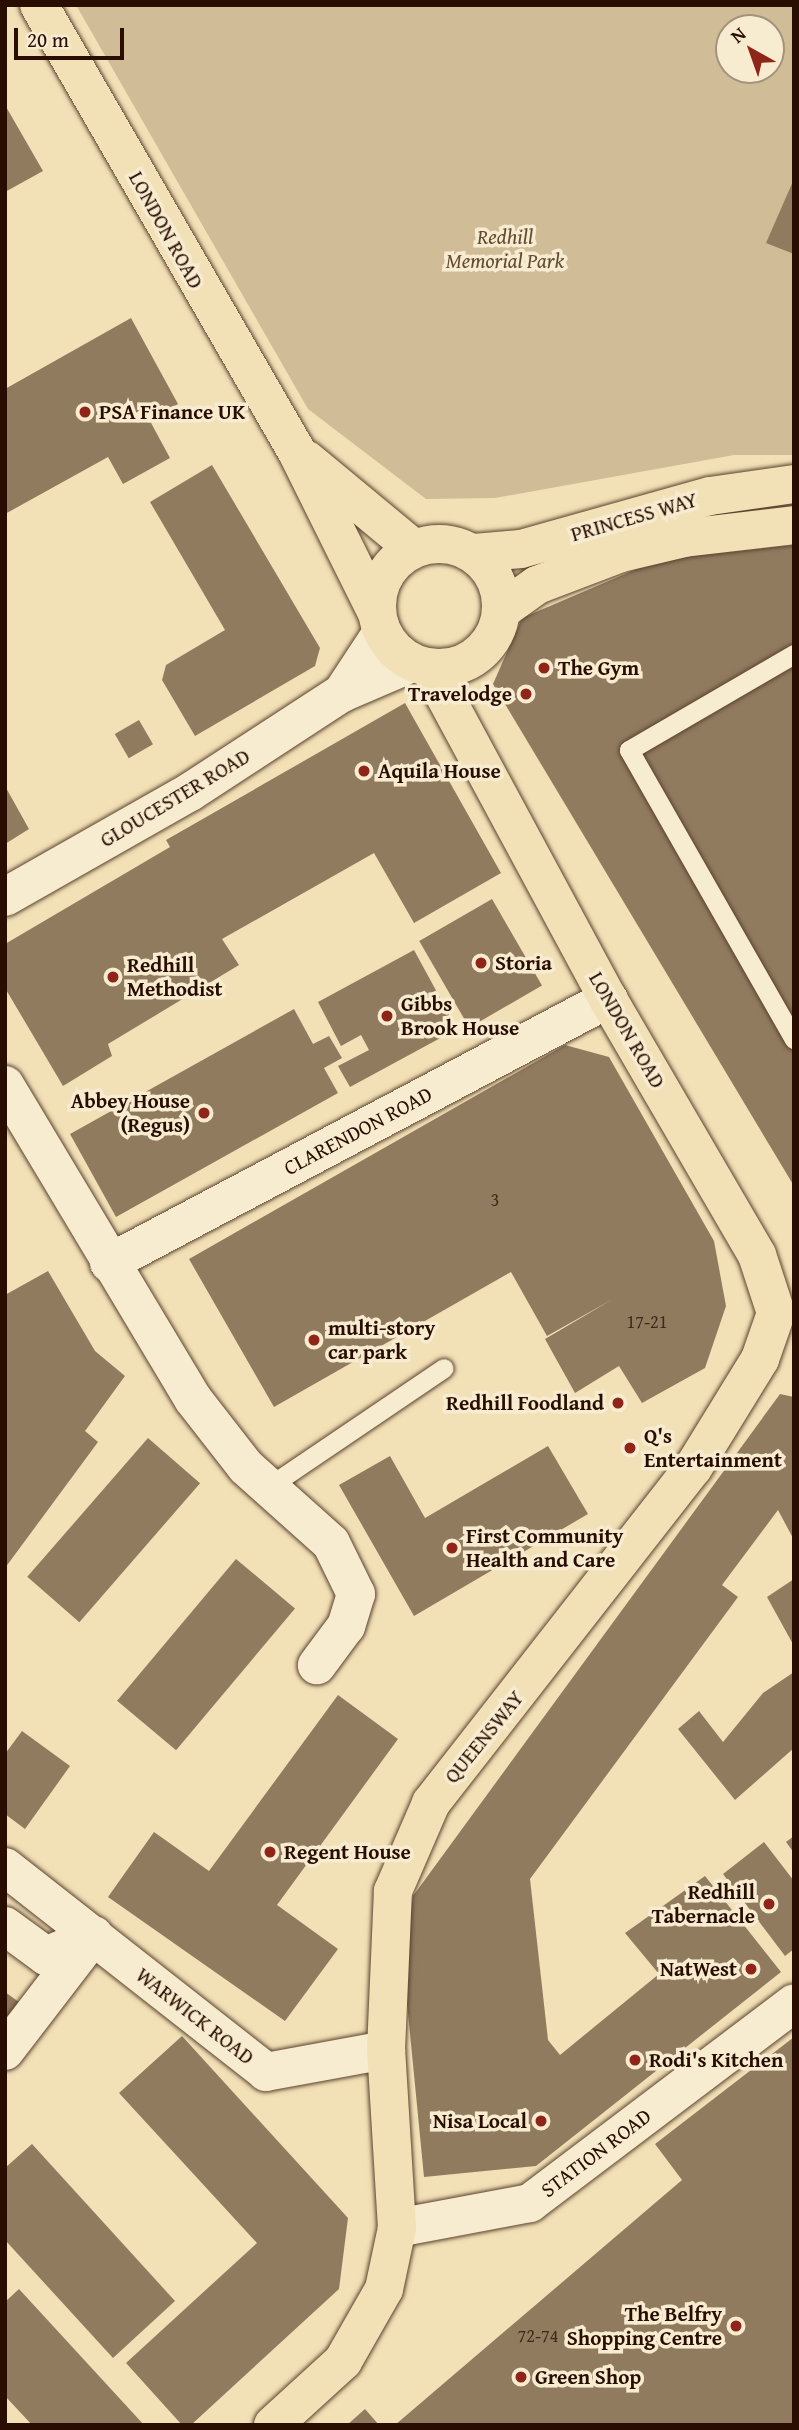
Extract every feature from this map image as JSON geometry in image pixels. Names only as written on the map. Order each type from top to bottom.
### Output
[{"type":"main road","name":"LONDON ROAD","points":[[39,5],[297,452],[379,622]]},
{"type":"main road","name":"LONDON ROAD","points":[[297,452],[413,548]]},
{"type":"main road","name":"PRINCESS WAY","points":[[474,553],[521,549],[710,495],[794,484]]},
{"type":"main road","name":"PRINCESS WAY","points":[[502,610],[537,585],[621,553],[684,538],[794,526]]},
{"type":"main road","points":[[435,543],[474,553],[490,568],[502,610],[491,640],[436,664],[379,622],[385,573],[413,548],[435,543]]},
{"type":"main road","name":"LONDON ROAD","points":[[436,664],[459,730],[608,999],[757,1255],[785,1320]]},
{"type":"main road","name":"QUEENSWAY","points":[[397,2228],[386,2050],[393,1891],[431,1803],[694,1468],[785,1320]]},
{"type":"main road","points":[[273,2425],[359,2339],[384,2289],[397,2228]]},
{"type":"street","name":"GLOUCESTER ROAD","points":[[342,693],[379,622]]},
{"type":"street","name":"GLOUCESTER ROAD","points":[[5,897],[190,792],[342,693],[436,664]]},
{"type":"street","name":"CLARENDON ROAD","points":[[108,1263],[608,999]]},
{"type":"street","points":[[5,1085],[108,1263],[193,1399],[268,1487],[331,1543],[356,1594],[346,1626],[317,1665]]},
{"type":"street","name":"WARWICK ROAD","points":[[5,1867],[266,2072],[386,2050]]},
{"type":"street","points":[[5,1926],[46,1956],[94,1935]]},
{"type":"street","points":[[5,2051],[94,1935]]},
{"type":"street","name":"STATION ROAD","points":[[397,2228],[530,2203],[794,2003]]},
{"type":"lane","points":[[794,653],[629,750],[794,1039]]},
{"type":"lane","points":[[268,1487],[443,1367]]},
{"type":"green space","name":"Redhill Memorial Park","points":[[76,5],[794,5],[794,455],[734,455],[495,498],[426,499],[308,409]]},
{"type":"building","points":[[5,105],[43,171],[5,192]]},
{"type":"building","points":[[794,179],[794,254],[766,243]]},
{"type":"building","name":"PSA Finance UK","points":[[131,318],[178,404],[150,421],[170,458],[123,484],[108,457],[5,514],[5,389]]},
{"type":"building","points":[[212,465],[320,648],[315,666],[195,736],[162,680],[166,665],[225,630],[150,502]]},
{"type":"building","points":[[794,545],[794,1186],[493,684],[522,618],[660,559]]},
{"type":"building","points":[[405,703],[501,873],[414,923],[374,853],[222,939],[239,965],[108,1044],[112,1056],[63,1086],[5,988],[5,944],[170,847],[166,840]]},
{"type":"building","points":[[139,720],[153,744],[129,758],[115,734]]},
{"type":"building","points":[[5,786],[29,829],[5,844]]},
{"type":"building","name":"Storia","points":[[492,899],[542,986],[469,1028],[419,941]]},
{"type":"building","name":"Gibbs Brook House","points":[[414,950],[457,1029],[350,1087],[338,1066],[369,1050],[361,1035],[341,1046],[318,1002]]},
{"type":"building","name":"Abbey House (Regus)","points":[[294,1009],[313,1044],[329,1036],[342,1058],[324,1068],[338,1093],[116,1217],[70,1134]]},
{"type":"building","points":[[565,1045],[609,1057],[714,1241],[726,1306],[705,1368],[642,1403],[619,1366],[575,1393],[545,1339],[613,1299],[547,1336],[511,1272],[274,1407],[189,1259]]},
{"type":"building","points":[[48,1271],[95,1351],[125,1376],[85,1431],[98,1442],[5,1568],[5,1295]]},
{"type":"building","points":[[780,1394],[794,1397],[794,1540],[778,1510],[722,1585],[738,1597],[530,1879],[548,2040],[560,2055],[659,1974],[625,1933],[705,1876],[781,1972],[536,2166],[424,2177],[403,1962],[413,1896]]},
{"type":"building","points":[[148,1438],[200,1483],[79,1622],[27,1577]]},
{"type":"building","name":"First Community Health and Care","points":[[548,1446],[588,1514],[414,1616],[339,1485],[390,1456],[425,1518]]},
{"type":"building","points":[[236,1559],[295,1608],[176,1750],[117,1701]]},
{"type":"building","points":[[794,1579],[794,1646],[767,1597]]},
{"type":"building","points":[[794,1672],[794,1748],[735,1800],[678,1729],[699,1711],[723,1742],[763,1693]]},
{"type":"building","name":"Regent House","points":[[338,1695],[398,1739],[277,1905],[338,1949],[285,2021],[108,1897],[154,1832],[209,1871]]},
{"type":"building","points":[[22,1731],[70,1766],[25,1829],[5,1814],[5,1754]]},
{"type":"building","points":[[794,1836],[794,1853],[786,1842]]},
{"type":"building","points":[[764,1842],[794,1881],[794,1949],[785,1956],[723,1874]]},
{"type":"building","points":[[5,1992],[23,2005],[5,2029]]},
{"type":"building","points":[[182,2036],[348,2218],[339,2289],[191,2425],[182,2425],[126,2363],[257,2243],[119,2093]]},
{"type":"building","points":[[794,2037],[794,2425],[395,2425],[682,2180],[655,2144]]},
{"type":"building","points":[[32,2144],[175,2301],[113,2358],[5,2240],[5,2168]]},
{"type":"building","points":[[19,2289],[144,2425],[32,2425],[5,2396],[5,2302]]},
{"type":"building","points":[[365,2409],[379,2425],[347,2425]]},
{"type":"place","name":"PSA Finance UK","points":[[85,412]]},
{"type":"place","name":"The Gym","points":[[544,668]]},
{"type":"place","name":"Travelodge","points":[[526,694]]},
{"type":"place","name":"Aquila House","points":[[364,771]]},
{"type":"place","name":"Storia","points":[[481,963]]},
{"type":"place","name":"Redhill Methodist","points":[[113,977]]},
{"type":"place","name":"Gibbs Brook House","points":[[387,1016]]},
{"type":"place","name":"Abbey House (Regus)","points":[[204,1113]]},
{"type":"place","name":"multi-story car park","points":[[314,1340]]},
{"type":"place","name":"Redhill Foodland","points":[[618,1403]]},
{"type":"place","name":"Q's Entertainment","points":[[630,1448]]},
{"type":"place","name":"First Community Health and Care","points":[[452,1548]]},
{"type":"place","name":"Regent House","points":[[270,1852]]},
{"type":"place","name":"Redhill Tabernacle","points":[[769,1904]]},
{"type":"place","name":"NatWest","points":[[751,1969]]},
{"type":"place","name":"Rodi's Kitchen","points":[[635,2060]]},
{"type":"place","name":"Nisa Local","points":[[541,2121]]},
{"type":"place","name":"The Belfry Shopping Centre","points":[[736,2326]]},
{"type":"place","name":"Green Shop","points":[[521,2377]]}]
